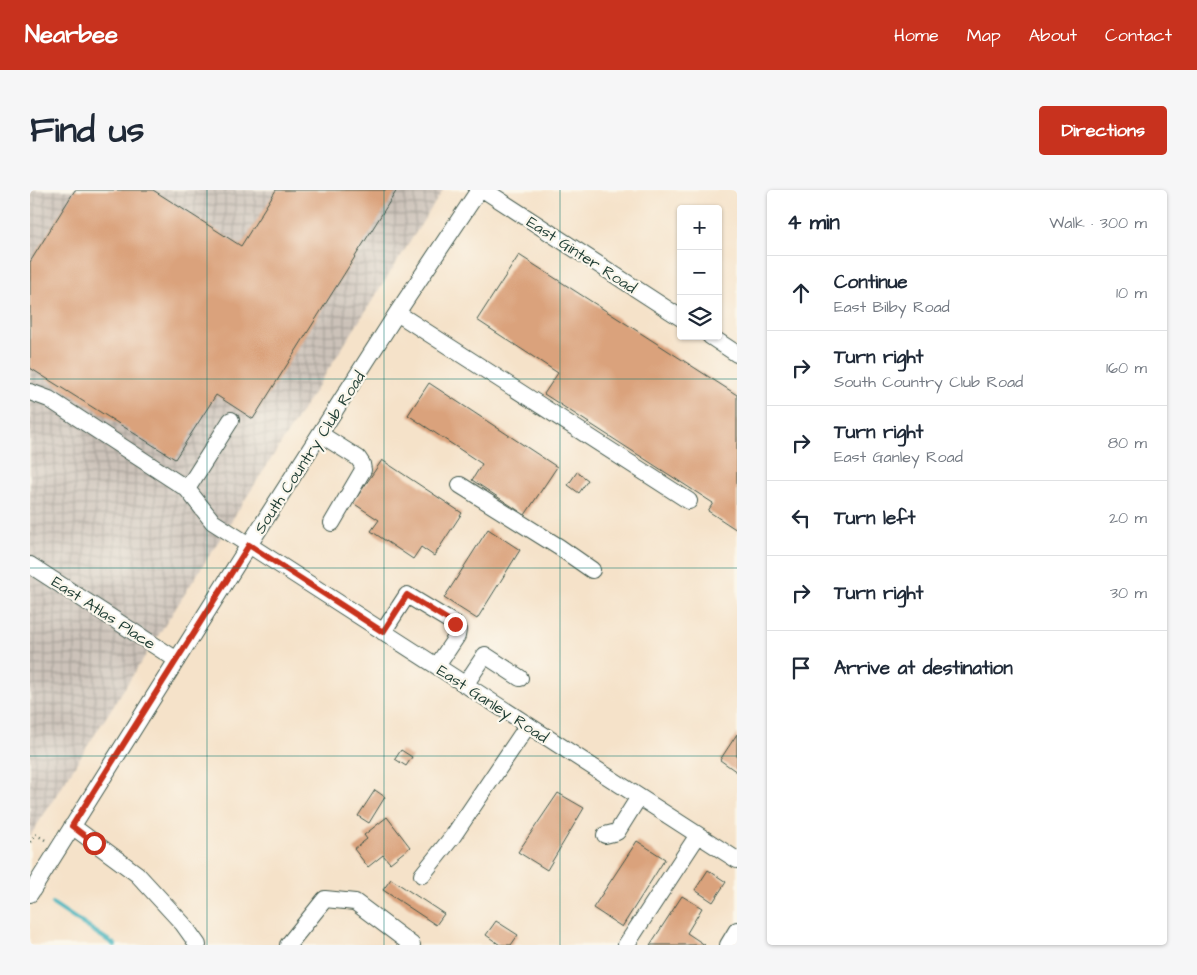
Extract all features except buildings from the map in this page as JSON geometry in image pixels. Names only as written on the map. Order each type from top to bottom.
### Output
[{"type":"street","name":"South Country Club Road","points":[[30,894],[397,313],[480,190]]},
{"type":"street","name":"East Ginter Road","points":[[484,190],[677,315]]},
{"type":"street","points":[[397,313],[689,501]]},
{"type":"street","points":[[716,340],[737,354]]},
{"type":"street","name":"East Ganley Road","points":[[30,392],[49,399],[188,489],[213,522],[737,860]]},
{"type":"street","points":[[188,489],[232,420]]},
{"type":"street","points":[[320,434],[358,458],[364,470],[332,523]]},
{"type":"street","points":[[460,485],[592,570]]},
{"type":"street","name":"East Atlas Place","points":[[30,565],[177,660]]},
{"type":"street","points":[[383,632],[407,595],[455,624],[458,630],[457,636],[436,666]]},
{"type":"street","points":[[465,685],[485,655],[520,678]]},
{"type":"street","points":[[422,875],[453,836],[528,726]]},
{"type":"street","points":[[605,835],[617,832],[639,797]]},
{"type":"street","points":[[72,826],[137,874],[183,924],[198,945]]},
{"type":"street","points":[[626,945],[698,835]]},
{"type":"street","points":[[288,945],[325,899],[355,902],[412,945]]},
{"type":"street","points":[[728,945],[737,930]]},
{"type":"path","points":[[30,842],[35,834],[58,848]]},
{"type":"shaded area","points":[[30,190],[443,190],[30,836]]},
{"type":"waterway","points":[[53,904],[115,945]]},
{"type":"route","points":[[94,843],[72,826],[249,545],[383,632],[407,595],[455,624]]}]
